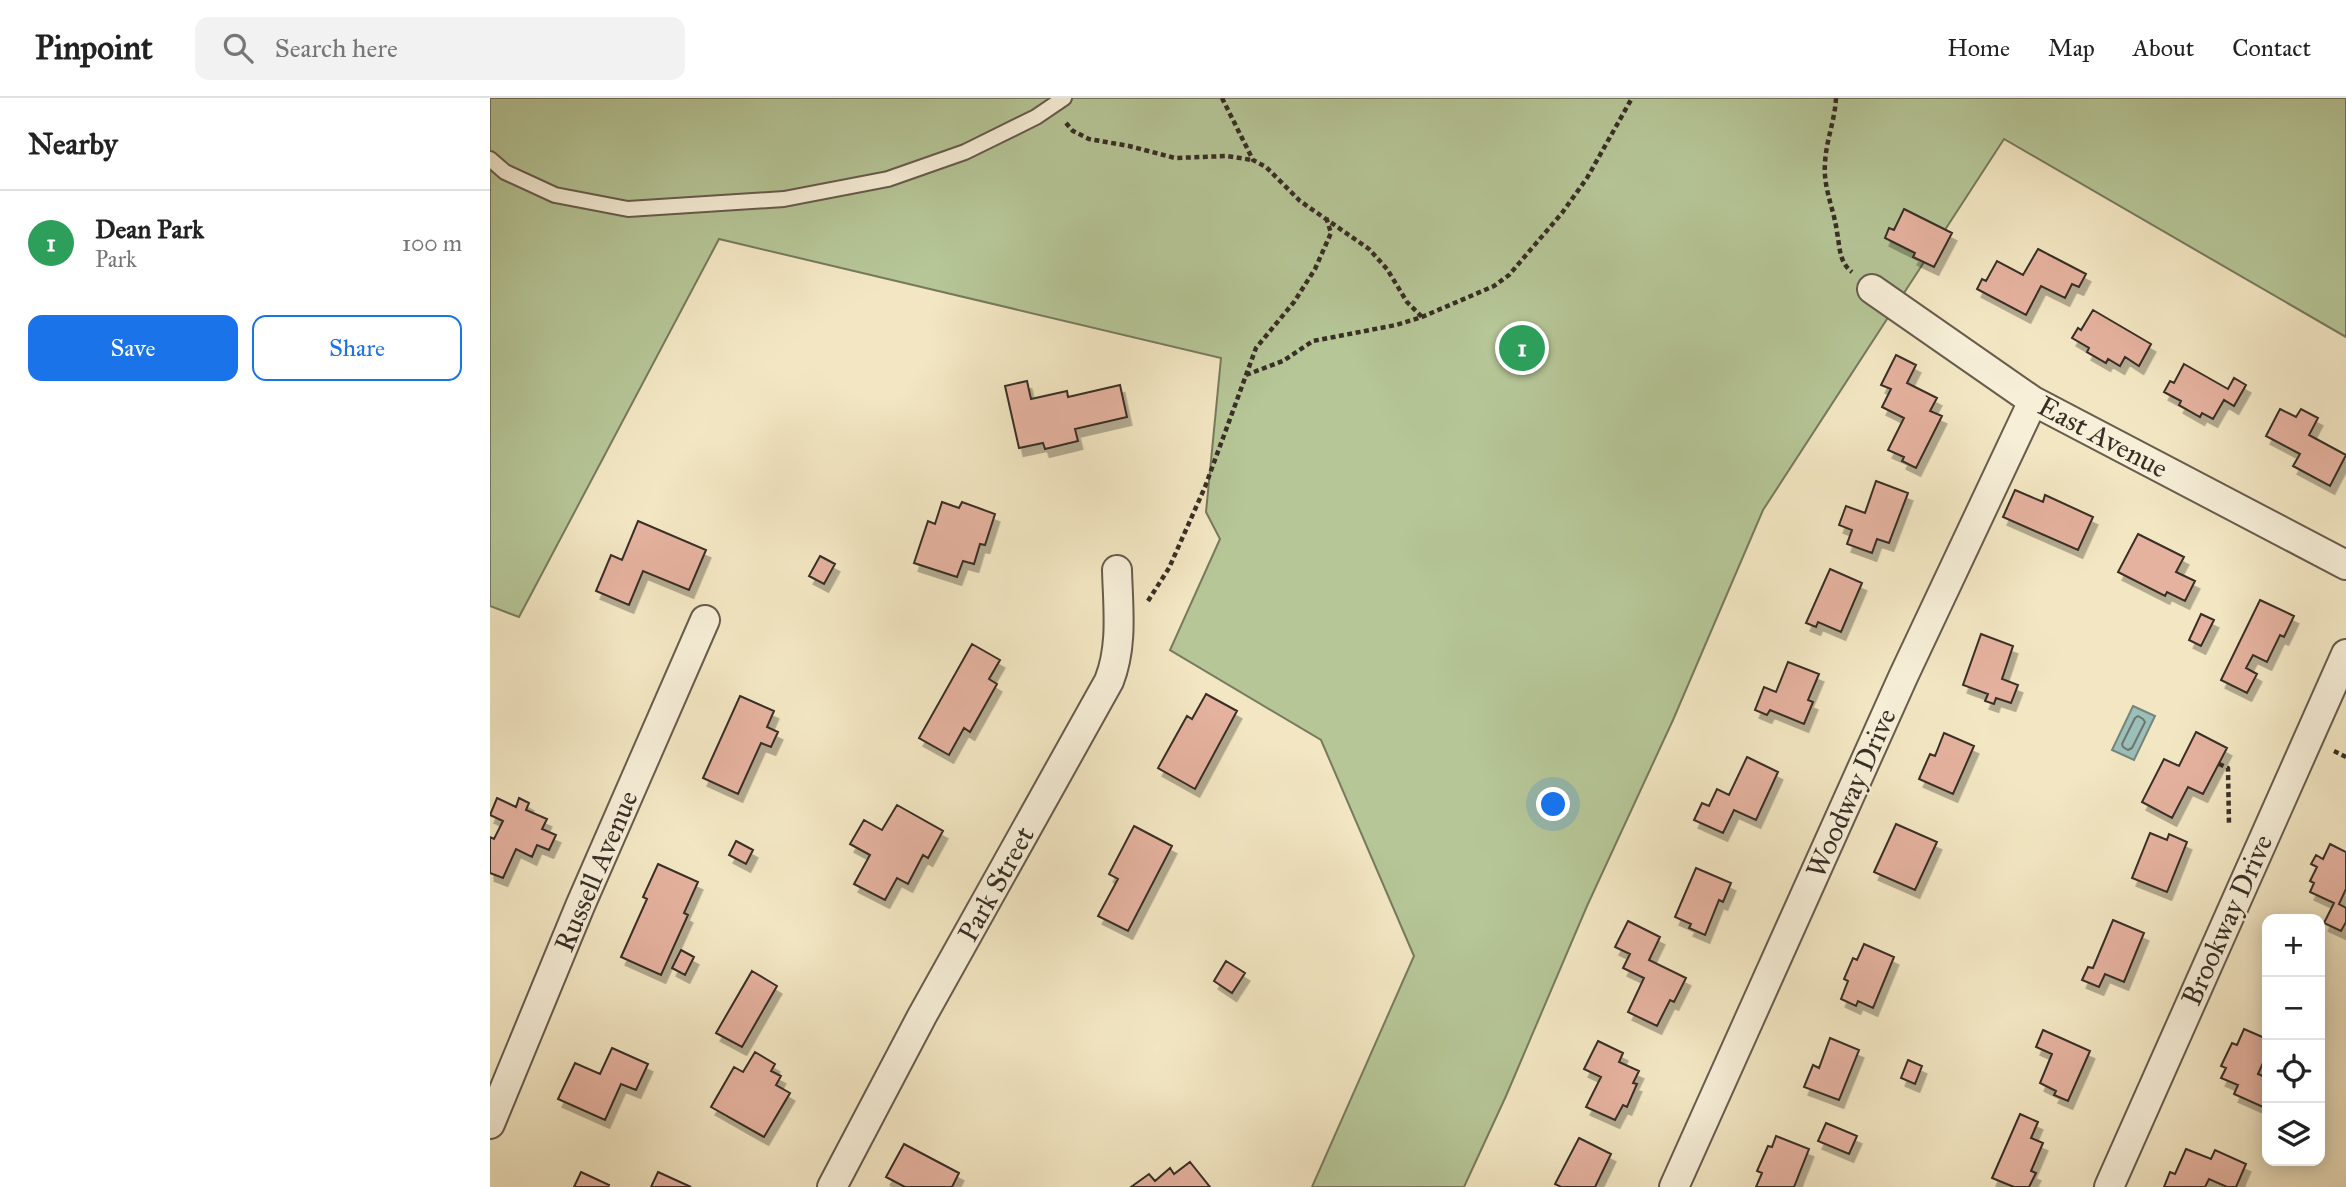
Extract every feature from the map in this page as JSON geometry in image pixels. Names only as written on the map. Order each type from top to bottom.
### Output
[{"type":"street","name":"East Avenue","points":[[1872,289],[2033,401],[2346,565]]},
{"type":"street","name":"Woodway Drive","points":[[1674,1187],[1907,668],[2033,401]]},
{"type":"street","name":"Park Street","points":[[832,1187],[922,1016],[1105,688],[1115,665],[1119,636],[1118,570]]},
{"type":"street","name":"Russell Avenue","points":[[490,1124],[585,894],[705,620]]},
{"type":"street","name":"Brookway Drive","points":[[2109,1187],[2346,654]]},
{"type":"lane","points":[[490,159],[505,172],[555,195],[628,209],[784,199],[888,179],[965,152],[1036,117],[1064,98]]},
{"type":"path","points":[[1222,98],[1253,160]]},
{"type":"path","points":[[1246,375],[1283,361],[1313,341],[1396,325],[1422,317],[1494,286],[1509,275],[1550,228],[1587,178],[1632,98]]},
{"type":"path","points":[[1836,98],[1824,164],[1826,190],[1845,267],[1872,289]]},
{"type":"path","points":[[1050,108],[1073,131],[1089,139],[1175,158],[1227,156],[1253,160],[1266,167],[1300,201],[1368,249],[1387,269],[1407,302],[1422,317]]},
{"type":"path","points":[[1119,636],[1142,610],[1169,568],[1214,465],[1256,348],[1282,319],[1315,269],[1331,233],[1326,217]]},
{"type":"path","points":[[2219,764],[2228,768],[2229,824]]},
{"type":"green space","points":[[490,98],[2346,98],[2346,337],[2004,139],[1763,510],[1673,720],[1587,906],[1464,1187],[1312,1187],[1414,956],[1321,740],[1170,650],[1220,539],[1206,512],[1221,358],[719,239],[519,617],[490,606]]},
{"type":"water","points":[[2133,706],[2155,716],[2134,760],[2112,750]]},
{"type":"building","points":[[1904,209],[1952,233],[1934,267],[1913,257],[1915,253],[1885,238],[1889,228],[1894,230]]},
{"type":"building","points":[[2038,249],[2086,274],[2079,287],[2072,284],[2065,298],[2041,286],[2026,315],[1977,289],[1982,279],[1986,281],[1997,261],[2023,275]]},
{"type":"building","points":[[2093,310],[2151,344],[2139,366],[2125,357],[2120,366],[2108,359],[2106,363],[2087,352],[2089,348],[2072,338],[2078,328],[2081,330]]},
{"type":"building","points":[[1896,355],[1916,365],[1907,383],[1937,398],[1930,411],[1942,416],[1916,468],[1902,461],[1904,457],[1888,450],[1904,418],[1882,407],[1891,389],[1881,385]]},
{"type":"building","points":[[2184,364],[2228,389],[2234,378],[2246,385],[2234,406],[2224,400],[2213,419],[2202,413],[2200,417],[2179,405],[2181,401],[2164,392],[2170,381],[2174,383]]},
{"type":"building","points":[[1027,381],[1031,399],[1067,391],[1068,397],[1120,385],[1127,417],[1075,429],[1078,441],[1045,449],[1043,443],[1019,448],[1005,386]]},
{"type":"building","points":[[2280,409],[2296,417],[2301,409],[2318,418],[2309,435],[2346,455],[2330,486],[2293,466],[2300,454],[2266,436]]},
{"type":"building","points":[[1876,481],[1908,493],[1889,543],[1877,539],[1872,553],[1847,544],[1852,530],[1839,525],[1846,506],[1865,513]]},
{"type":"building","points":[[2015,490],[2043,502],[2045,495],[2093,517],[2078,550],[2003,517]]},
{"type":"building","points":[[942,502],[959,508],[962,502],[995,514],[985,545],[980,544],[974,564],[963,561],[957,577],[914,563],[928,521],[935,524]]},
{"type":"building","points":[[638,521],[706,550],[689,590],[643,571],[629,605],[596,591],[611,555],[622,560]]},
{"type":"building","points":[[2138,534],[2184,557],[2176,572],[2195,581],[2185,601],[2167,592],[2165,596],[2118,572]]},
{"type":"building","points":[[820,556],[835,564],[824,584],[809,576]]},
{"type":"building","points":[[1830,569],[1862,583],[1841,632],[1818,622],[1816,627],[1806,623]]},
{"type":"building","points":[[2260,600],[2294,616],[2284,637],[2280,635],[2267,662],[2253,655],[2246,668],[2257,674],[2247,693],[2221,680]]},
{"type":"building","points":[[2201,614],[2214,620],[2201,646],[2189,640]]},
{"type":"building","points":[[1981,634],[2013,646],[2002,679],[2018,685],[2011,703],[1996,698],[1994,704],[1985,701],[1988,694],[1963,685]]},
{"type":"building","points":[[972,644],[1000,660],[989,679],[997,684],[970,732],[964,728],[949,755],[919,738]]},
{"type":"building","points":[[1788,662],[1819,674],[1808,700],[1813,702],[1804,724],[1770,710],[1767,715],[1755,710],[1764,687],[1776,692]]},
{"type":"building","points":[[1206,694],[1237,711],[1195,789],[1158,768],[1187,716],[1192,719]]},
{"type":"building","points":[[740,696],[774,711],[767,727],[778,732],[771,747],[761,743],[738,794],[703,778]]},
{"type":"building","points":[[2196,732],[2227,748],[2203,794],[2188,787],[2172,818],[2142,802],[2164,759],[2179,766]]},
{"type":"building","points":[[1944,733],[1974,746],[1953,794],[1919,779],[1930,754],[1935,756]]},
{"type":"building","points":[[1747,757],[1778,772],[1756,820],[1734,810],[1723,833],[1694,820],[1702,803],[1709,806],[1717,789],[1729,795]]},
{"type":"building","points":[[497,798],[516,807],[519,798],[529,803],[526,810],[547,819],[542,829],[556,835],[549,850],[537,845],[532,857],[516,849],[503,878],[490,873],[490,837],[494,839],[503,821],[490,815]]},
{"type":"building","points":[[897,805],[943,831],[928,858],[923,855],[908,884],[897,878],[885,900],[854,884],[870,855],[850,844],[864,820],[882,830]]},
{"type":"building","points":[[1896,824],[1937,842],[1915,890],[1874,872]]},
{"type":"building","points":[[1134,826],[1172,846],[1128,931],[1098,916],[1118,879],[1109,874]]},
{"type":"building","points":[[2150,833],[2167,840],[2169,834],[2187,842],[2167,892],[2132,878]]},
{"type":"building","points":[[736,841],[753,850],[746,864],[729,855]]},
{"type":"building","points":[[2330,844],[2346,852],[2346,889],[2339,904],[2346,908],[2346,922],[2341,931],[2325,923],[2334,903],[2310,892],[2314,883],[2310,881],[2317,867],[2311,864],[2316,855],[2323,859]]},
{"type":"building","points":[[658,864],[698,882],[684,913],[688,915],[661,975],[621,957],[647,899],[643,897]]},
{"type":"building","points":[[1696,868],[1731,883],[1723,902],[1719,900],[1705,935],[1689,928],[1691,924],[1675,917]]},
{"type":"building","points":[[2113,920],[2144,933],[2124,982],[2105,974],[2099,987],[2082,980],[2088,967],[2093,968]]},
{"type":"building","points":[[1628,921],[1660,937],[1649,960],[1686,978],[1674,1002],[1670,1000],[1657,1026],[1628,1012],[1644,978],[1623,968],[1630,954],[1615,947]]},
{"type":"building","points":[[1864,944],[1894,957],[1873,1008],[1858,1001],[1856,1006],[1841,999],[1848,981],[1844,979],[1853,958],[1857,960]]},
{"type":"building","points":[[681,950],[694,957],[685,975],[672,968]]},
{"type":"building","points":[[1226,961],[1245,973],[1232,993],[1214,981]]},
{"type":"building","points":[[752,971],[777,986],[742,1047],[716,1033]]},
{"type":"building","points":[[2244,1029],[2262,1037],[2262,1065],[2258,1074],[2262,1076],[2262,1107],[2234,1094],[2238,1085],[2221,1078],[2226,1068],[2221,1066],[2232,1043],[2237,1045]]},
{"type":"building","points":[[2043,1030],[2090,1051],[2068,1101],[2054,1095],[2056,1091],[2040,1083],[2052,1054],[2036,1047]]},
{"type":"building","points":[[1830,1038],[1859,1050],[1839,1100],[1804,1087],[1813,1065],[1819,1068]]},
{"type":"building","points":[[1598,1041],[1623,1053],[1619,1062],[1639,1071],[1633,1083],[1637,1084],[1627,1107],[1623,1105],[1615,1120],[1586,1107],[1601,1077],[1584,1069]]},
{"type":"building","points":[[612,1048],[648,1064],[636,1090],[621,1084],[605,1120],[558,1099],[575,1063],[600,1074]]},
{"type":"building","points":[[755,1052],[775,1064],[771,1071],[781,1076],[776,1085],[790,1093],[764,1137],[711,1107],[734,1067],[743,1072]]},
{"type":"building","points":[[1908,1060],[1922,1066],[1915,1084],[1901,1078]]},
{"type":"building","points":[[2020,1114],[2038,1122],[2031,1138],[2043,1143],[2031,1171],[2036,1173],[2029,1187],[2014,1187],[1992,1178]]},
{"type":"building","points":[[1826,1123],[1857,1136],[1849,1154],[1818,1141]]},
{"type":"building","points":[[1776,1136],[1809,1149],[1794,1187],[1756,1187],[1762,1173],[1757,1171],[1768,1146],[1772,1147]]},
{"type":"building","points":[[1579,1138],[1611,1154],[1595,1187],[1561,1187],[1555,1184]]},
{"type":"building","points":[[904,1144],[959,1173],[952,1187],[905,1187],[886,1177]]},
{"type":"building","points":[[2186,1149],[2211,1159],[2215,1150],[2246,1164],[2236,1187],[2227,1187],[2209,1179],[2205,1187],[2164,1187],[2170,1172],[2175,1174]]},
{"type":"building","points":[[1190,1162],[1210,1187],[1131,1187],[1149,1174],[1155,1181],[1170,1168],[1174,1174]]},
{"type":"building","points":[[581,1172],[609,1185],[608,1187],[574,1187]]},
{"type":"building","points":[[658,1172],[691,1187],[651,1187]]},
{"type":"place","name":"Dean Park","points":[[1522,348]]}]
